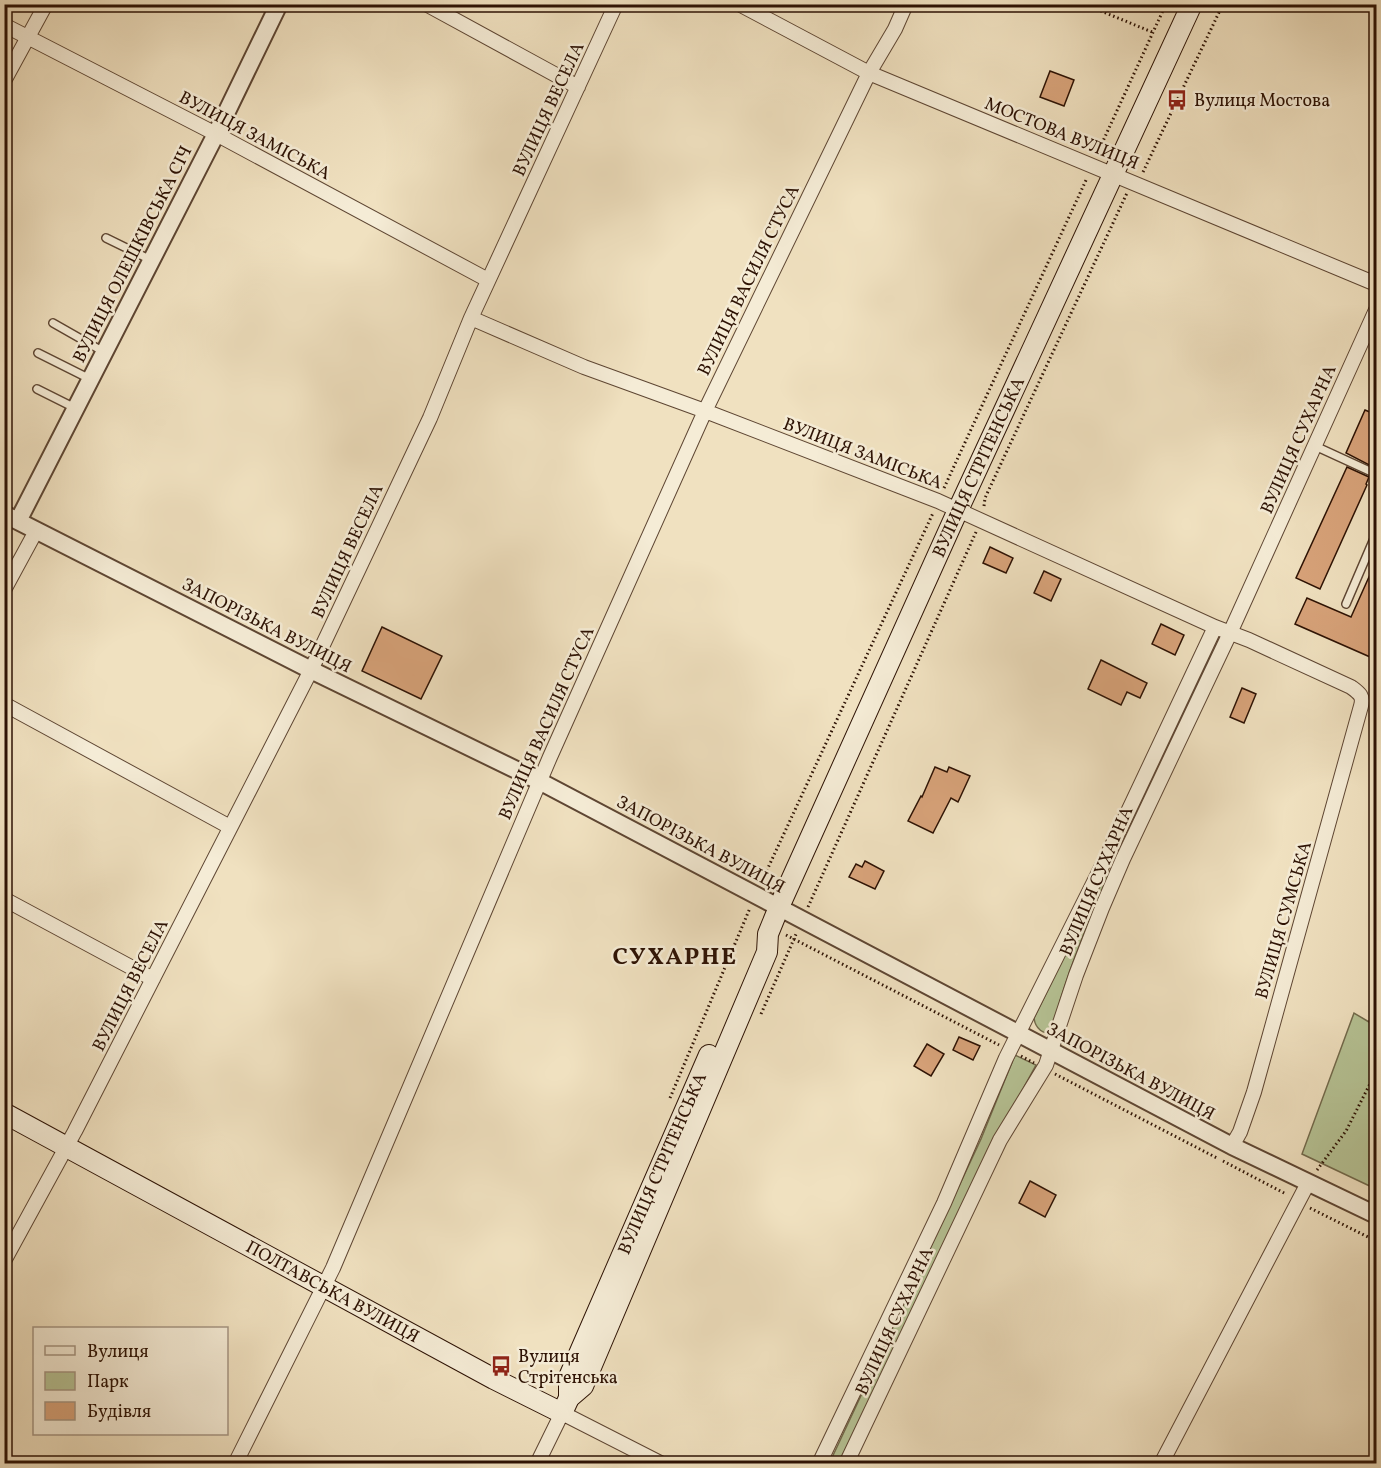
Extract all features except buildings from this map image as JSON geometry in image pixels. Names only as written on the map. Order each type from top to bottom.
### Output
[{"type":"main road","name":"ВУЛИЦЯ СТРІТЕНСЬКА","points":[[566,1406],[569,1377],[756,947],[769,931],[958,510],[1192,4]]},
{"type":"main road","name":"ПОЛТАВСЬКА ВУЛИЦЯ","points":[[4,1113],[494,1379],[566,1406]]},
{"type":"street","points":[[4,81],[46,4]]},
{"type":"street","name":"ВУЛИЦЯ ОЛЕШКІВСЬКА СІЧ","points":[[11,518],[75,408],[216,134],[279,4]]},
{"type":"street","points":[[426,4],[441,8],[578,87]]},
{"type":"street","name":"ВУЛИЦЯ ВЕСЕЛА","points":[[4,1261],[66,1147],[311,670],[430,418],[488,280],[616,4]]},
{"type":"street","name":"МОСТОВА ВУЛИЦЯ","points":[[739,4],[869,73],[1377,284]]},
{"type":"street","name":"ВУЛИЦЯ ВАСИЛЯ СТУСА","points":[[235,1464],[324,1287],[539,781],[705,411],[869,73],[895,29],[906,4]]},
{"type":"street","name":"ВУЛИЦЯ ЗАМІСЬКА","points":[[4,25],[216,134],[488,280]]},
{"type":"street","name":"ВУЛИЦЯ СУХАРНА","points":[[846,1464],[1000,1140],[1044,1068],[1080,963],[1123,859],[1230,633],[1377,310]]},
{"type":"street","name":"ВУЛИЦЯ ЗАМІСЬКА","points":[[471,318],[584,367],[938,501],[1351,687],[1361,695],[1363,700]]},
{"type":"street","name":"ЗАПОРІЗЬКА ВУЛИЦЯ","points":[[11,518],[311,670],[539,781],[1232,1146],[1377,1215]]},
{"type":"street","points":[[4,590],[36,531]]},
{"type":"street","name":"ВУЛИЦЯ СУХАРНА","points":[[819,1464],[944,1203],[1010,1050],[1108,852],[1215,627]]},
{"type":"street","name":"ВУЛИЦЯ СУМСЬКА","points":[[1232,1146],[1240,1132],[1254,1092],[1363,700]]},
{"type":"street","points":[[4,704],[230,827]]},
{"type":"street","points":[[4,899],[153,979]]},
{"type":"street","points":[[1161,1464],[1308,1183]]},
{"type":"street","name":"ВУЛИЦЯ СТРІТЕНСЬКА","points":[[537,1464],[566,1406]]},
{"type":"street","name":"ПОЛТАВСЬКА ВУЛИЦЯ","points":[[566,1406],[662,1464]]},
{"type":"lane","points":[[106,238],[151,260]]},
{"type":"lane","points":[[53,323],[104,352]]},
{"type":"lane","points":[[38,353],[90,379]]},
{"type":"lane","points":[[37,389],[75,408]]},
{"type":"lane","points":[[1315,446],[1377,474]]},
{"type":"lane","points":[[1346,604],[1377,534]]},
{"type":"lane","points":[[1108,852],[1123,859]]},
{"type":"path","points":[[1084,4],[1152,32]]},
{"type":"path","points":[[755,896],[1166,4]]},
{"type":"path","points":[[803,920],[815,888],[981,520],[985,498],[1127,192],[1137,184],[1223,4]]},
{"type":"path","points":[[794,940],[1377,1241]]},
{"type":"path","points":[[1308,1183],[1346,1131],[1377,1072]]},
{"type":"green space","points":[[1106,870],[1111,872],[1072,966],[1056,1022],[1052,1029],[1043,1032],[1036,1025],[1034,1018]]},
{"type":"green space","points":[[1376,997],[1376,1189],[1302,1154],[1354,1013],[1369,1022]]},
{"type":"green space","points":[[1015,1055],[1036,1065],[992,1146],[839,1463],[829,1464],[981,1139]]},
{"type":"place","name":"Вулиця Мостова","points":[[1177,100]]},
{"type":"place","name":"Вулиця Стрітенська","points":[[501,1366]]},
{"type":"district","name":"СУХАРНЕ","points":[[675,956]]}]
